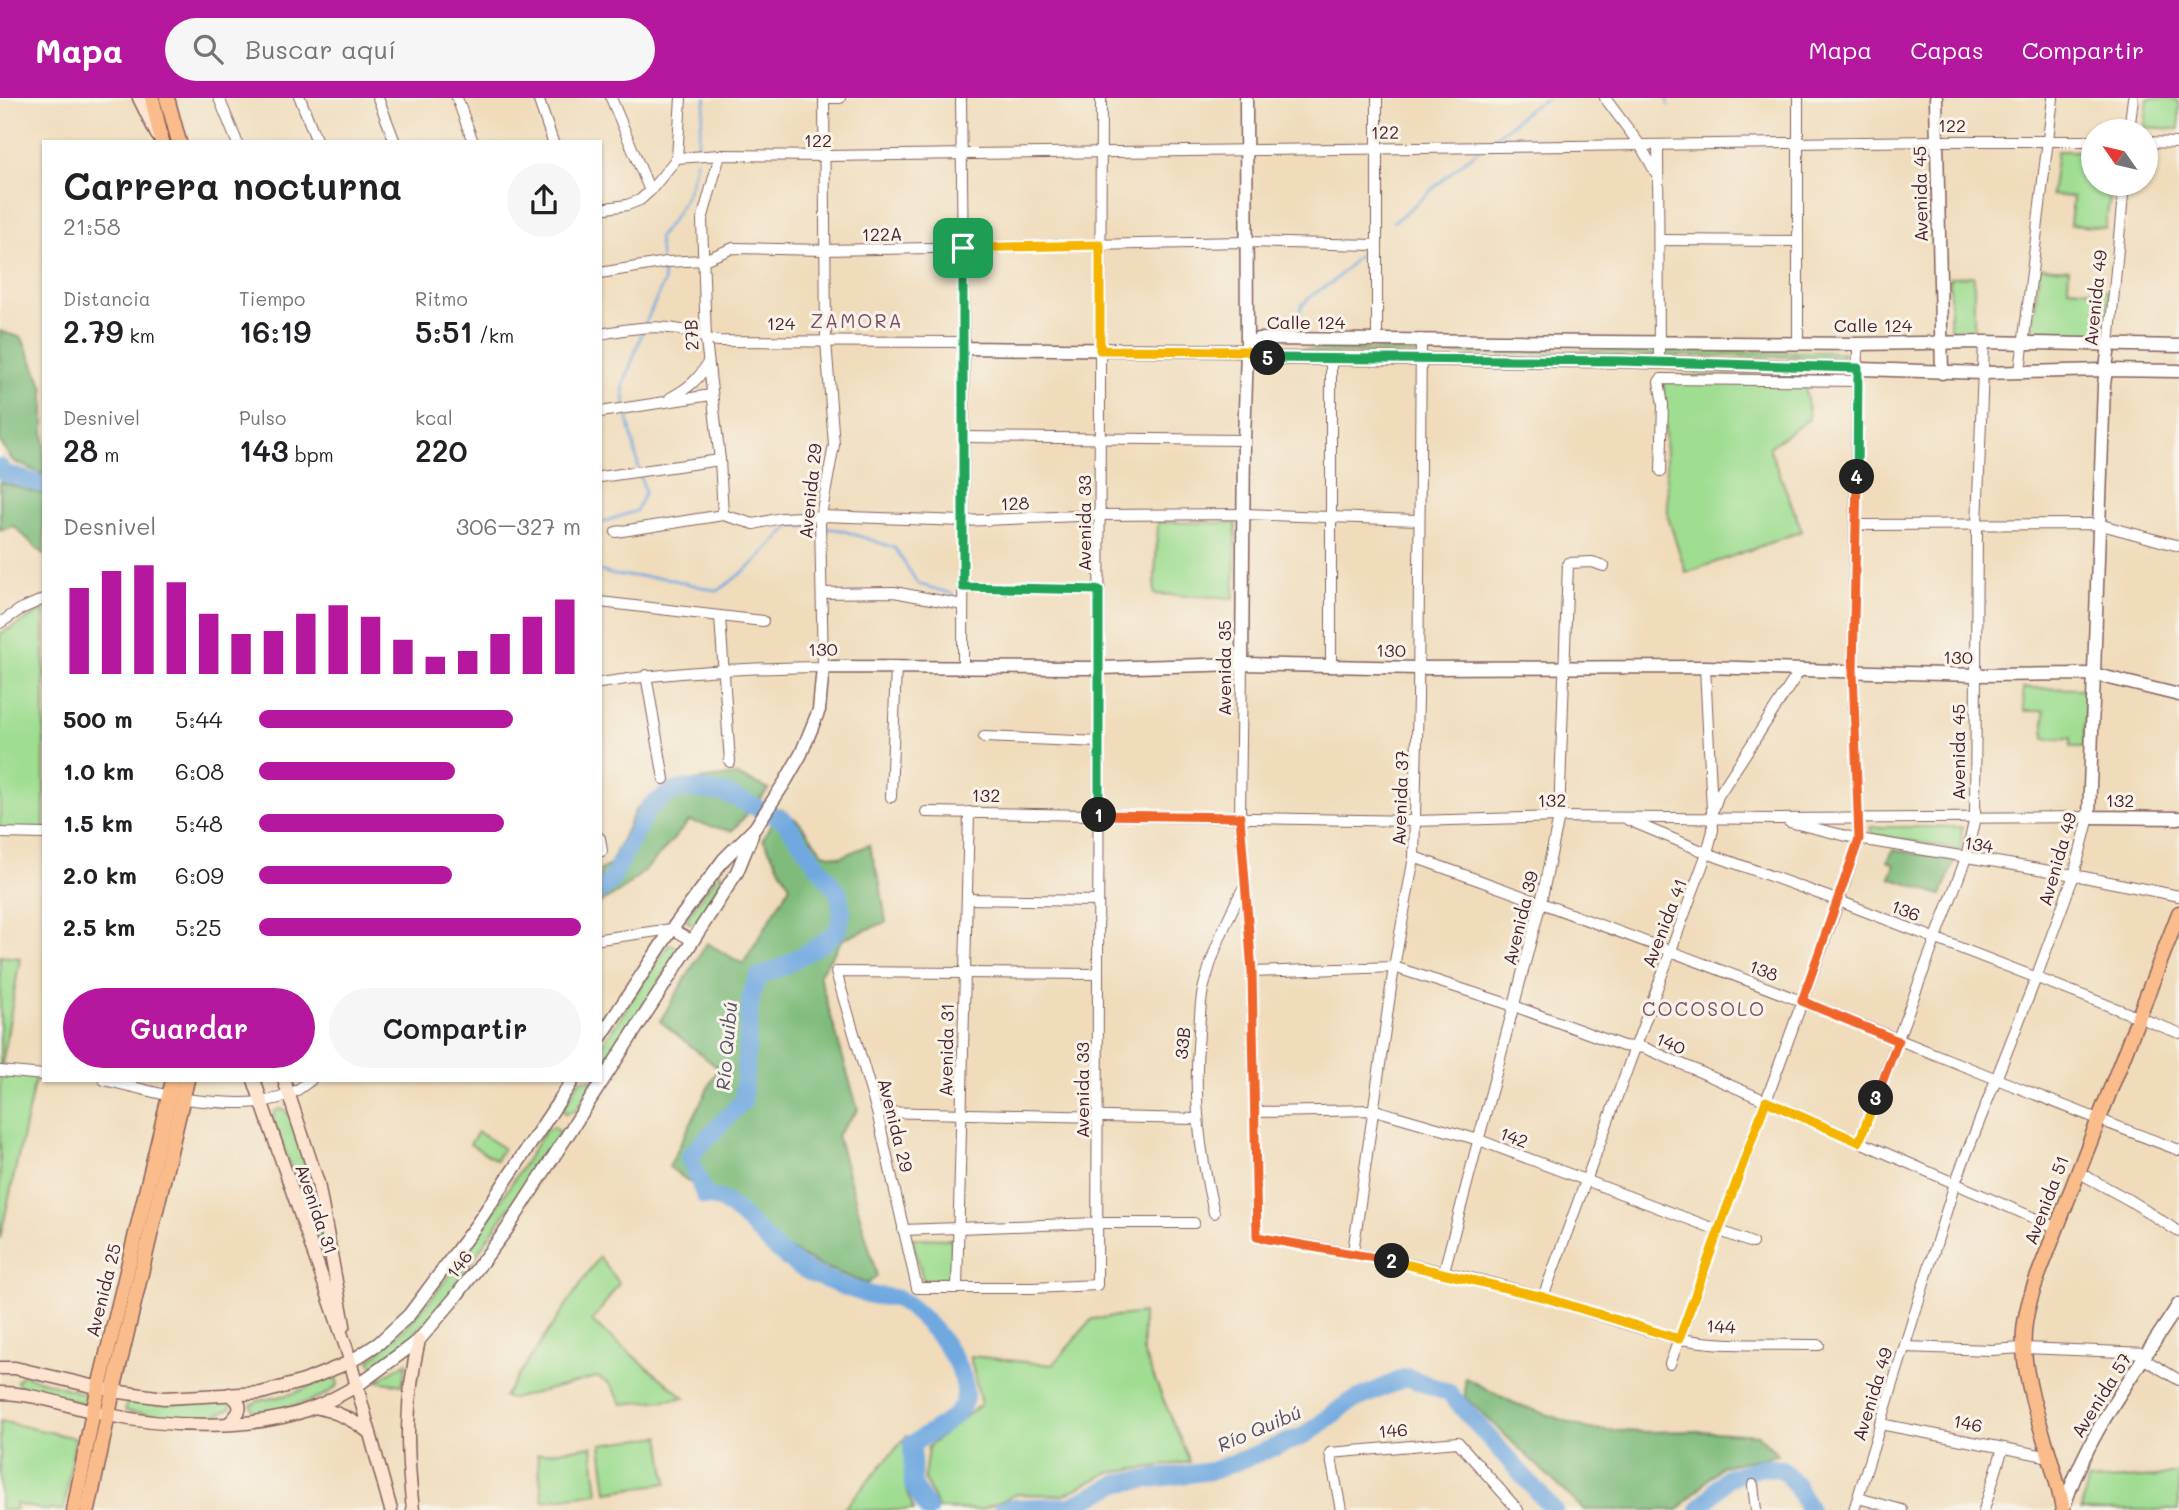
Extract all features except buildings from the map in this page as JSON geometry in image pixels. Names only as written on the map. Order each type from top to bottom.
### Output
[{"type":"main road","points":[[139,98],[160,140]]},
{"type":"main road","points":[[152,98],[161,140]]},
{"type":"main road","points":[[167,98],[178,140]]},
{"type":"main road","name":"Avenida 51","points":[[2063,1510],[2028,1379],[2023,1348],[2029,1301],[2179,913]]},
{"type":"main road","name":"Avenida 25","points":[[173,1082],[176,1098]]},
{"type":"main road","name":"Avenida 25","points":[[74,1510],[93,1412],[106,1389],[176,1098],[186,1082]]},
{"type":"main road","name":"Avenida 31","points":[[255,1082],[358,1385],[391,1510]]},
{"type":"main road","name":"Avenida 31","points":[[285,1082],[318,1183],[342,1306],[348,1356]]},
{"type":"main road","points":[[412,1510],[407,1413],[410,1379],[419,1340]]},
{"type":"main road","name":"146","points":[[0,1368],[15,1368],[106,1389],[164,1398],[272,1390],[304,1381],[348,1356]]},
{"type":"main road","points":[[5,1393],[5,1378],[15,1368]]},
{"type":"main road","name":"146","points":[[5,1393],[108,1415],[171,1425],[228,1424],[277,1418],[315,1407],[358,1385]]},
{"type":"main road","name":"Avenida 25","points":[[88,1510],[108,1415],[106,1389]]},
{"type":"main road","points":[[228,1424],[239,1409],[238,1400],[229,1394]]},
{"type":"main road","points":[[315,1407],[351,1418],[370,1433]]},
{"type":"street","points":[[219,98],[236,140]]},
{"type":"street","points":[[300,98],[316,140]]},
{"type":"street","points":[[378,98],[394,140]]},
{"type":"street","points":[[457,98],[472,140]]},
{"type":"street","points":[[538,98],[552,140]]},
{"type":"street","points":[[611,98],[650,191]]},
{"type":"street","points":[[602,209],[640,200],[682,157],[681,98]]},
{"type":"street","points":[[824,98],[840,98]]},
{"type":"street","name":"Avenida 29","points":[[777,794],[801,754],[819,710],[823,667],[821,523],[834,445],[826,341],[824,98]]},
{"type":"street","points":[[961,98],[964,345],[963,667]]},
{"type":"street","name":"Avenida 33","points":[[957,1288],[1097,1285],[1101,98]]},
{"type":"street","name":"Avenida 35","points":[[1245,98],[1247,351],[1240,817],[1252,972],[1257,1237]]},
{"type":"street","points":[[1377,98],[1377,339]]},
{"type":"street","points":[[1605,98],[1640,145],[1657,175]]},
{"type":"street","points":[[1798,98],[1798,343]]},
{"type":"street","name":"Avenida 45","points":[[1936,98],[1942,373]]},
{"type":"street","points":[[2021,371],[2053,98]]},
{"type":"street","points":[[2130,119],[2133,98]]},
{"type":"street","name":"122","points":[[682,157],[1799,142],[2081,141]]},
{"type":"street","points":[[2158,142],[2179,143]]},
{"type":"street","points":[[1658,145],[1659,362]]},
{"type":"street","name":"27B","points":[[720,155],[702,220],[706,340],[720,460],[723,515]]},
{"type":"street","name":"Avenida 49","points":[[1854,1510],[1955,1183],[2074,875],[2089,817],[2105,370],[2123,196]]},
{"type":"street","points":[[1659,240],[1797,241]]},
{"type":"street","name":"122A","points":[[602,273],[667,262],[704,260],[733,248],[824,250],[1245,243],[1377,245]]},
{"type":"street","name":"124","points":[[602,334],[653,327],[687,332],[706,340],[1247,351]]},
{"type":"street","name":"Calle 124","points":[[2179,346],[1984,342],[1858,344],[1258,339],[1247,351],[1259,358],[1659,362],[1858,374],[2179,371]]},
{"type":"street","name":"Avenida 37","points":[[1353,1252],[1394,967],[1414,857],[1421,339]]},
{"type":"street","name":"Avenida 45","points":[[1859,1142],[1966,858],[1975,817],[1977,525],[1984,342]]},
{"type":"street","points":[[1670,1364],[1839,901],[1859,839],[1853,671],[1858,344]]},
{"type":"street","points":[[1331,359],[1331,666]]},
{"type":"street","points":[[664,401],[689,387],[708,362]]},
{"type":"street","points":[[1661,471],[1661,379],[1858,374]]},
{"type":"street","points":[[605,411],[712,395]]},
{"type":"street","points":[[964,437],[1244,440]]},
{"type":"street","points":[[602,477],[720,460]]},
{"type":"street","name":"128","points":[[615,532],[723,515],[754,524],[781,518],[821,523],[1243,514],[1418,520]]},
{"type":"street","points":[[1856,525],[2098,524],[2179,546]]},
{"type":"street","name":"Avenida 39","points":[[1444,1271],[1541,902],[1559,817],[1569,562],[1592,562],[1604,566]]},
{"type":"street","points":[[963,587],[1099,590]]},
{"type":"street","points":[[822,593],[894,592],[963,605]]},
{"type":"street","points":[[0,623],[21,609],[42,600]]},
{"type":"street","points":[[602,602],[763,621]]},
{"type":"street","points":[[720,617],[730,762]]},
{"type":"street","name":"130","points":[[602,683],[646,675],[723,669],[823,667],[1242,664],[1417,668],[1705,667],[1976,675],[2093,674],[2179,695]]},
{"type":"street","points":[[891,797],[896,666]]},
{"type":"street","name":"Avenida 41","points":[[1543,1297],[1707,853],[1713,830],[1705,667]]},
{"type":"street","points":[[1711,818],[1717,796],[1800,670]]},
{"type":"street","points":[[646,675],[664,779]]},
{"type":"street","points":[[984,737],[1099,742]]},
{"type":"street","name":"146","points":[[358,1385],[419,1340],[454,1300],[507,1229],[737,872],[755,828],[777,794]]},
{"type":"street","name":"132","points":[[926,812],[1414,821],[1559,817],[2179,818]]},
{"type":"street","name":"Avenida 31","points":[[957,1288],[970,812]]},
{"type":"street","name":"136","points":[[1620,817],[1707,853],[1839,901],[2179,1033]]},
{"type":"street","name":"134","points":[[1775,819],[1859,839],[2074,875],[2179,896]]},
{"type":"street","name":"146","points":[[602,1035],[672,929],[724,859],[755,828]]},
{"type":"street","points":[[0,833],[42,834]]},
{"type":"street","name":"138","points":[[1414,857],[1802,1001],[2179,1150]]},
{"type":"street","name":"33B","points":[[1214,1213],[1196,1119],[1195,1076],[1202,992],[1218,942],[1246,883]]},
{"type":"street","points":[[967,899],[1098,901]]},
{"type":"street","points":[[602,939],[672,929],[693,941]]},
{"type":"street","name":"140","points":[[1252,972],[1394,967],[1514,1006],[1623,1046],[1645,1048],[2057,1228]]},
{"type":"street","name":"Avenida 29","points":[[957,1288],[917,1288],[877,1112],[836,972],[965,973]]},
{"type":"street","points":[[965,973],[1098,974]]},
{"type":"street","points":[[0,1071],[42,1075]]},
{"type":"street","points":[[112,1082],[176,1098],[228,1104],[261,1102],[289,1095],[308,1082]]},
{"type":"street","name":"146","points":[[348,1356],[379,1343],[409,1315],[477,1224],[572,1082]]},
{"type":"street","name":"142","points":[[1255,1112],[1375,1110],[1479,1140],[1719,1232],[1752,1242]]},
{"type":"street","points":[[877,1112],[1196,1119]]},
{"type":"street","points":[[551,1114],[573,1127]]},
{"type":"street","points":[[2078,1172],[2179,1232]]},
{"type":"street","points":[[903,1230],[1097,1223],[1194,1223]]},
{"type":"street","name":"144","points":[[1257,1237],[1353,1252],[1444,1271],[1543,1297],[1679,1339],[1819,1346]]},
{"type":"street","name":"Avenida 57","points":[[2063,1510],[2075,1474],[2091,1441],[2179,1304]]},
{"type":"street","points":[[1905,1347],[1991,1350],[2023,1348],[2146,1356],[2179,1380]]},
{"type":"street","name":"146","points":[[1880,1424],[2050,1457]]},
{"type":"street","name":"146","points":[[1341,1510],[1330,1453],[1458,1443],[1518,1510]]},
{"type":"street","points":[[1984,1510],[2003,1448]]},
{"type":"street","points":[[1753,1485],[1756,1510]]},
{"type":"street","points":[[1858,1498],[1902,1510]]},
{"type":"green space","points":[[2148,98],[2171,98],[2179,103],[2179,129],[2158,128],[2158,119],[2146,119]]},
{"type":"green space","points":[[2057,151],[2081,151],[2081,196],[2110,196],[2105,228],[2070,225],[2073,197],[2051,195]]},
{"type":"green space","points":[[2040,267],[2069,269],[2068,288],[2109,291],[2107,333],[2102,337],[2034,336],[2032,328]]},
{"type":"green space","points":[[1974,276],[1974,338],[1957,337],[1950,327],[1950,277]]},
{"type":"green space","points":[[0,331],[22,338],[42,384],[42,474],[13,461],[0,442]]},
{"type":"green space","points":[[1264,349],[1843,352],[1844,357],[1264,353]]},
{"type":"green space","points":[[1804,375],[1809,419],[1769,447],[1802,531],[1686,573],[1668,517],[1663,377]]},
{"type":"green space","points":[[0,482],[42,494],[42,553],[14,526],[0,530]]},
{"type":"green space","points":[[1158,522],[1236,523],[1234,598],[1154,594]]},
{"type":"green space","points":[[42,611],[42,834],[0,833],[0,634]]},
{"type":"green space","points":[[2023,688],[2086,689],[2084,747],[2071,747],[2071,738],[2044,739],[2044,711],[2024,711]]},
{"type":"green space","points":[[736,775],[769,789],[732,831],[689,821],[638,877],[602,902],[602,869],[610,865],[636,809],[671,784]]},
{"type":"green space","points":[[780,808],[799,822],[823,853],[840,857],[869,845],[880,883],[886,922],[843,939],[819,975],[858,1110],[837,1135],[877,1276],[867,1284],[753,1235],[724,1209],[702,1201],[692,1184],[669,1167],[718,1068],[660,1021],[707,943],[743,964],[790,886],[763,839]]},
{"type":"green space","points":[[1870,827],[1962,827],[1960,850],[1872,834]]},
{"type":"green space","points":[[1893,850],[1955,860],[1941,895],[1890,878],[1895,865],[1888,861]]},
{"type":"green space","points":[[720,872],[722,879],[696,922],[688,922],[687,917]]},
{"type":"green space","points":[[671,944],[677,948],[677,954],[602,1069],[602,1045]]},
{"type":"green space","points":[[0,956],[20,958],[1,1071],[36,1075],[0,1239]]},
{"type":"green space","points":[[579,1082],[594,1082],[575,1111],[565,1113],[563,1109]]},
{"type":"green space","points":[[285,1110],[291,1117],[312,1188],[326,1264],[273,1118],[274,1112]]},
{"type":"green space","points":[[554,1127],[559,1131],[558,1136],[442,1305],[411,1337],[375,1366],[372,1365],[370,1360],[397,1336],[444,1282],[546,1130]]},
{"type":"green space","points":[[478,1132],[503,1148],[496,1160],[470,1144]]},
{"type":"green space","points":[[912,1238],[952,1239],[950,1278],[923,1280]]},
{"type":"green space","points":[[599,1257],[619,1283],[592,1322],[685,1398],[622,1404],[611,1385],[597,1377],[512,1399],[504,1397]]},
{"type":"green space","points":[[1143,1313],[1143,1352],[1190,1462],[1107,1473],[1064,1495],[1017,1494],[980,1510],[938,1509],[924,1478],[928,1447],[981,1404],[970,1356],[1053,1365],[1092,1319]]},
{"type":"green space","points":[[407,1362],[402,1385],[376,1381]]},
{"type":"green space","points":[[22,1375],[91,1396],[89,1403],[19,1386],[17,1381]]},
{"type":"green space","points":[[332,1377],[337,1380],[338,1385],[321,1397],[298,1405],[254,1413],[251,1405],[258,1401],[292,1394]]},
{"type":"green space","points":[[1465,1378],[1514,1403],[1589,1429],[1758,1435],[1778,1455],[1721,1466],[1678,1510],[1584,1510],[1465,1397]]},
{"type":"green space","points":[[127,1400],[160,1404],[228,1402],[231,1407],[209,1416],[180,1418],[125,1411]]},
{"type":"green space","points":[[0,1421],[75,1438],[64,1510],[44,1510],[16,1504],[15,1510],[0,1510]]},
{"type":"green space","points":[[660,1436],[667,1483],[607,1492],[601,1444]]},
{"type":"green space","points":[[906,1437],[906,1490],[914,1510],[843,1510]]},
{"type":"green space","points":[[592,1446],[598,1493],[543,1501],[537,1454]]},
{"type":"green space","points":[[2179,1472],[2179,1510],[2081,1510],[2088,1481],[2157,1477]]},
{"type":"waterway","points":[[696,153],[706,98]]},
{"type":"waterway","points":[[1487,144],[1529,109],[1548,98]]},
{"type":"waterway","points":[[1668,98],[1668,105]]},
{"type":"waterway","points":[[1393,222],[1479,150]]},
{"type":"waterway","points":[[661,258],[658,238],[683,202],[692,181],[696,160]]},
{"type":"waterway","points":[[1293,330],[1302,305],[1334,281],[1365,249]]},
{"type":"waterway","points":[[645,324],[664,282],[662,265]]},
{"type":"waterway","points":[[625,404],[623,387],[643,330]]},
{"type":"waterway","points":[[626,410],[639,469]]},
{"type":"waterway","name":"Río Quibú","points":[[0,467],[4,473],[42,484]]},
{"type":"waterway","points":[[602,522],[636,511],[645,492],[640,475]]},
{"type":"waterway","points":[[602,572],[614,575],[665,578],[718,591],[751,566],[791,525],[816,527]]},
{"type":"waterway","points":[[823,528],[841,530],[895,548],[918,584],[953,594]]},
{"type":"waterway","name":"Río Quibú","points":[[602,888],[611,881],[648,808],[671,792],[685,788],[724,793],[784,820],[839,894],[842,914],[837,931],[823,943],[782,967],[758,977],[751,996],[743,1101],[689,1157],[705,1196],[725,1202],[787,1258],[813,1274],[843,1286],[871,1295],[897,1299],[921,1316],[946,1345],[963,1378],[965,1393],[958,1412],[912,1444],[913,1485],[928,1510]]},
{"type":"waterway","name":"Río Quibú","points":[[1003,1510],[1071,1506],[1119,1483],[1212,1471],[1304,1436],[1348,1403],[1407,1377],[1449,1393],[1554,1510]]},
{"type":"waterway","name":"Río Quibú","points":[[1699,1510],[1727,1478],[1762,1467],[1782,1469],[1796,1485],[1809,1510]]},
{"type":"waterway","name":"Río Quibú","points":[[1056,1506],[1063,1510]]},
{"type":"district","name":"ZAMORA","points":[[857,320]]},
{"type":"district","name":"COCOSOLO","points":[[1704,1008]]},
{"type":"route","points":[[1100,245],[1100,350],[1247,351],[1259,358],[1620,361],[1858,368],[1853,671],[1859,839],[1802,1001],[1898,1041],[1859,1142],[1766,1101],[1679,1339],[1543,1297],[1444,1271],[1353,1252],[1257,1237],[1252,972],[1240,817],[1099,815],[1099,590],[963,587],[963,248],[1100,245]]}]
